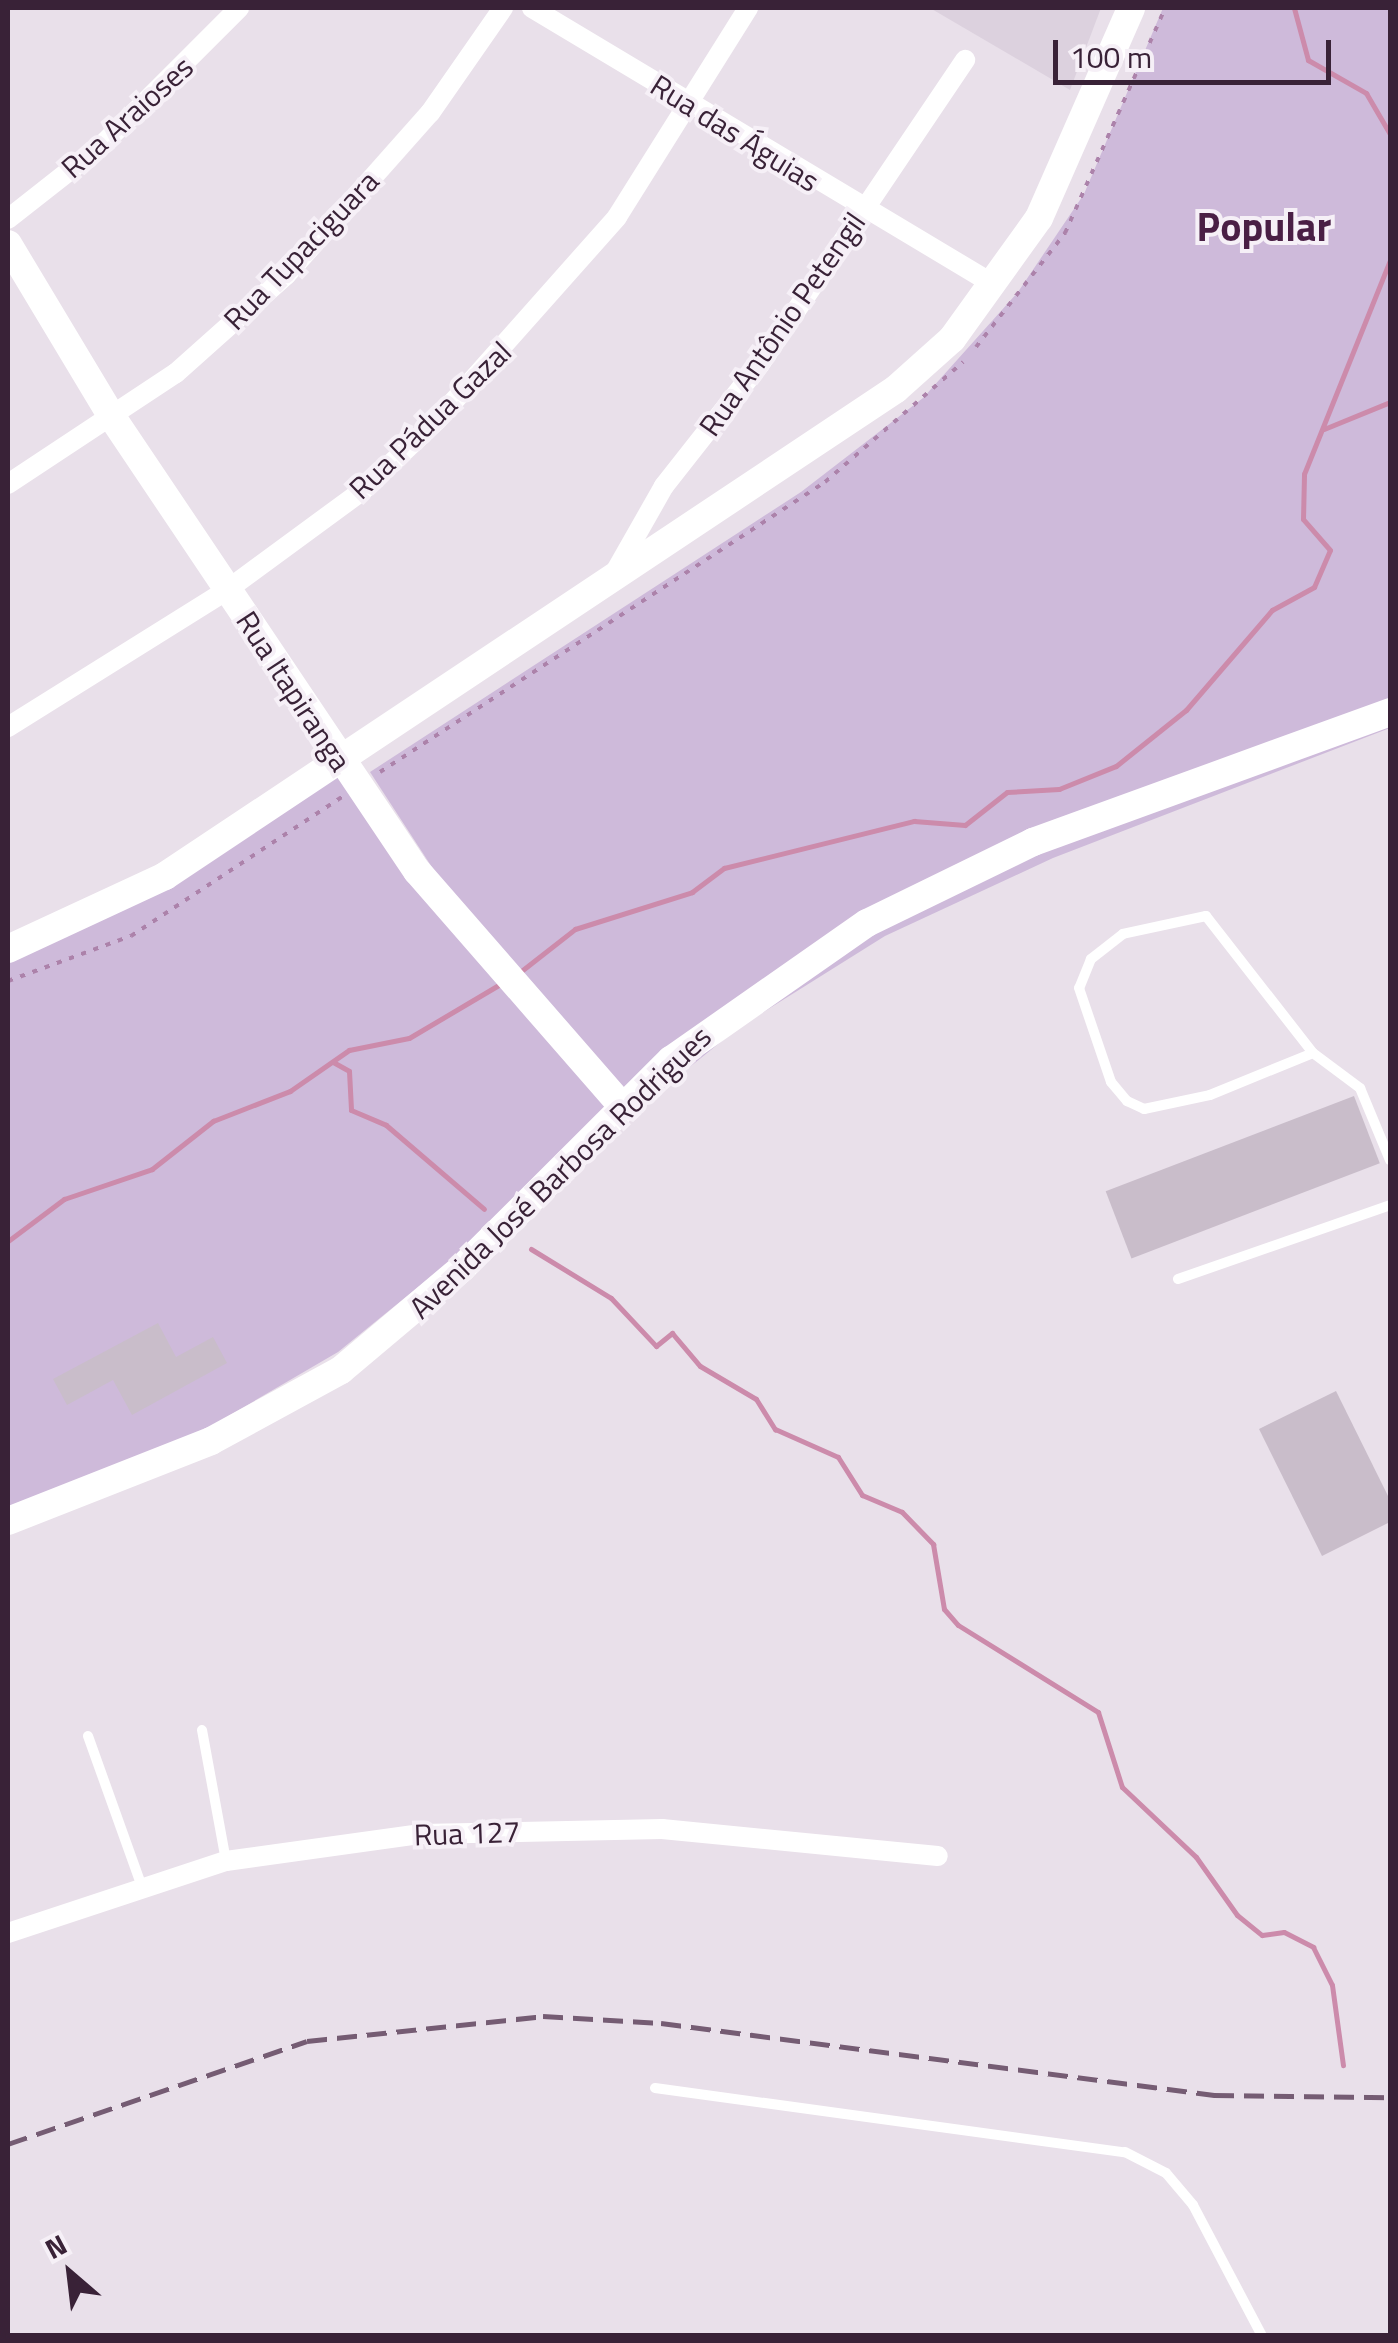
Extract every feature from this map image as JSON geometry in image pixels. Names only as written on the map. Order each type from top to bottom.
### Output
[{"type":"main road","points":[[8,949],[116,905],[605,591],[882,400],[952,338],[993,284],[1070,160],[1131,8]]},
{"type":"main road","name":"Rua Itapiranga","points":[[8,244],[112,417],[342,762],[488,958],[623,1107]]},
{"type":"main road","name":"Avenida José Barbosa Rodrigues","points":[[8,1521],[211,1441],[341,1370],[462,1268],[623,1107],[726,1016],[947,880],[1390,712]]},
{"type":"street","name":"Rua Araioses","points":[[8,219],[102,145],[239,8]]},
{"type":"street","name":"Rua Tupaciguara","points":[[8,484],[112,417],[286,275],[430,113],[503,8]]},
{"type":"street","name":"Rua das Águias","points":[[532,8],[862,212],[993,284]]},
{"type":"street","name":"Rua Pádua Gazal","points":[[8,727],[227,590],[363,490],[437,420],[568,282],[691,107],[748,8]]},
{"type":"street","name":"Rua Antônio Petengil","points":[[605,591],[664,486],[862,212],[965,60]]},
{"type":"street","name":"Rua 127","points":[[8,1933],[141,1884],[226,1860],[420,1834],[662,1829],[938,1856]]},
{"type":"lane","points":[[1313,1053],[1210,1095],[1144,1109],[1111,1082],[1079,988],[1091,958],[1123,934],[1206,916],[1313,1053],[1360,1088],[1390,1160]]},
{"type":"lane","points":[[1178,1279],[1390,1205]]},
{"type":"lane","points":[[202,1730],[226,1860]]},
{"type":"lane","points":[[88,1736],[141,1884]]},
{"type":"lane","points":[[655,2088],[1125,2152],[1166,2173],[1193,2205],[1262,2336]]},
{"type":"shaded area","points":[[930,8],[1101,8],[1070,90]]},
{"type":"shaded area","points":[[1163,8],[1390,8],[1390,728],[1053,858],[885,936],[738,1028],[338,1352],[208,1428],[8,1508],[8,948],[355,757],[439,878],[370,772],[801,492],[923,398],[1018,292],[1084,194]]},
{"type":"building","points":[[1354,1096],[1380,1163],[1131,1259],[1106,1191]]},
{"type":"building","points":[[158,1323],[176,1357],[213,1337],[227,1363],[132,1415],[113,1380],[67,1405],[53,1379]]},
{"type":"building","points":[[1336,1391],[1390,1500],[1390,1522],[1322,1556],[1259,1429]]},
{"type":"waterway","points":[[1294,8],[1308,60],[1366,93],[1390,134]]},
{"type":"waterway","points":[[520,972],[575,929],[692,892],[724,868],[914,821],[965,825],[1007,792],[1059,789],[1116,766],[1186,710],[1272,610],[1314,587],[1330,550],[1303,519],[1304,474],[1390,260]]},
{"type":"waterway","points":[[1324,429],[1390,402]]},
{"type":"waterway","points":[[8,1241],[64,1199],[152,1169],[213,1121],[290,1091],[349,1050],[409,1038],[502,983]]},
{"type":"waterway","points":[[333,1062],[349,1071],[351,1110],[386,1125],[484,1209]]},
{"type":"waterway","points":[[531,1249],[611,1298],[656,1346],[672,1333],[700,1366],[756,1399],[775,1429],[838,1457],[862,1495],[902,1512],[933,1544],[944,1609],[958,1625],[1098,1712],[1122,1787],[1196,1857],[1237,1915],[1262,1935],[1284,1932],[1313,1947],[1332,1985],[1343,2065]]},
{"type":"railway","points":[[8,2144],[307,2041],[543,2016],[661,2023],[1214,2095],[1390,2097]]},
{"type":"district","name":"Popular","points":[[1264,227]]}]
